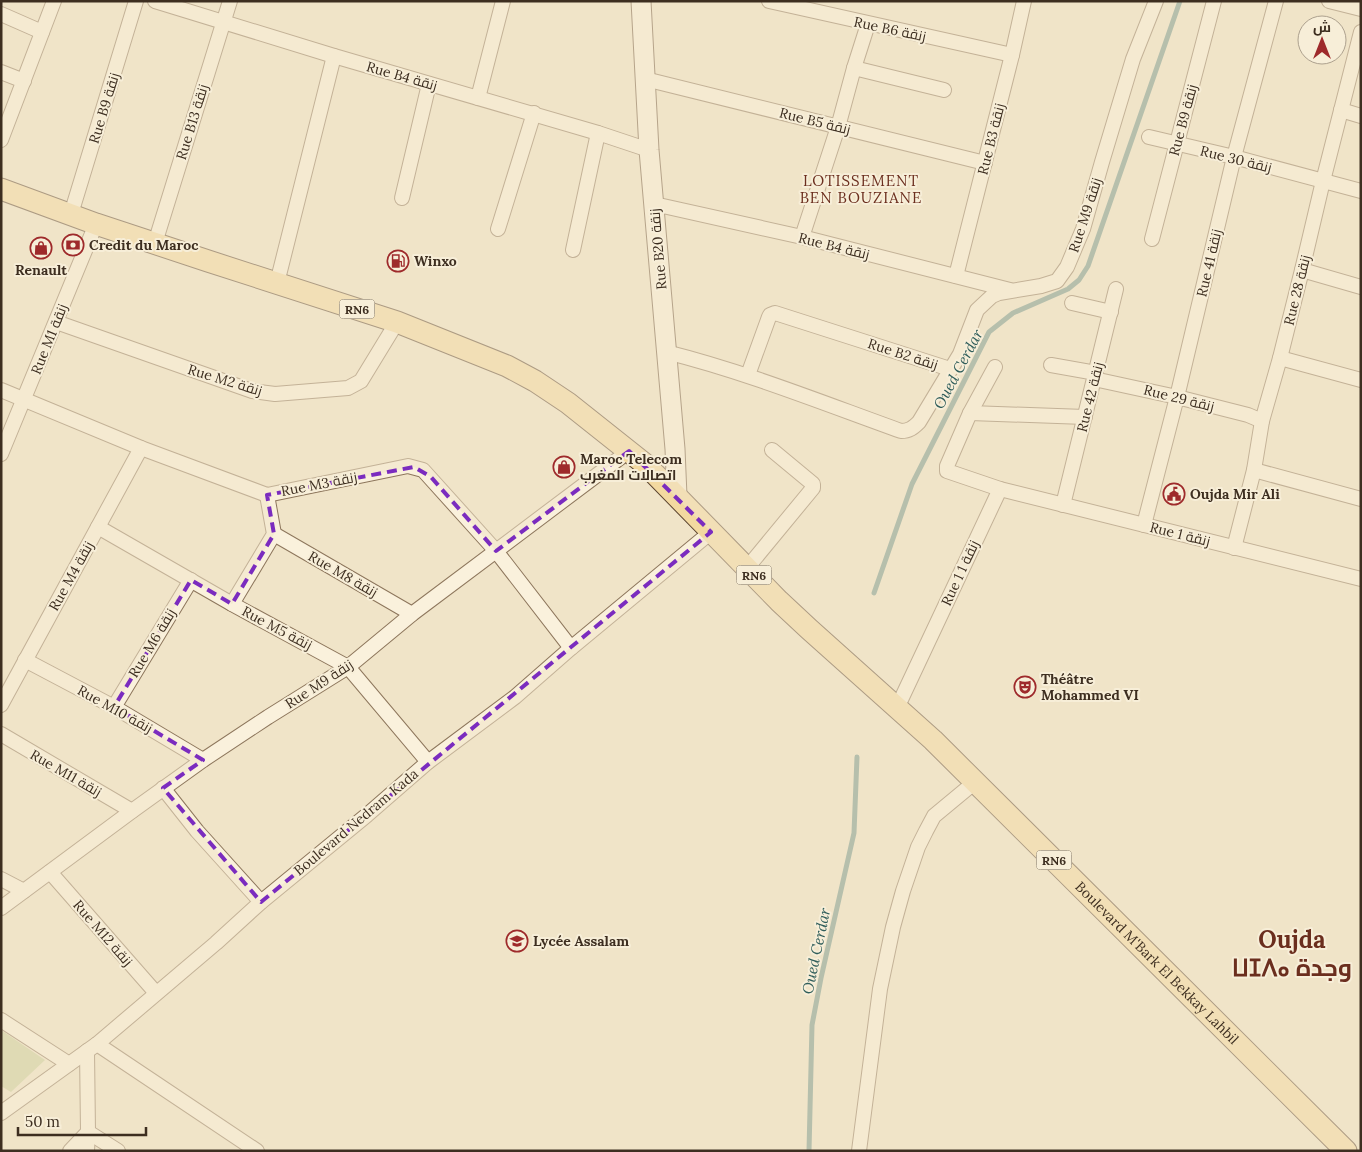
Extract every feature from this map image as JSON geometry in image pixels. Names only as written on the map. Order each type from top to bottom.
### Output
[{"type":"main road","name":"RN6","points":[[1,189],[208,262],[397,322],[507,366],[568,402],[646,465],[747,568]]},
{"type":"main road","name":"Boulevard M'Bark El Bekkay Lahbil","points":[[747,568],[809,629],[933,740],[1346,1151]]},
{"type":"street","points":[[1,140],[54,1]]},
{"type":"street","name":"Rue B9 زنقة","points":[[71,214],[136,1]]},
{"type":"street","name":"Rue B4 زنقة","points":[[155,1],[334,56],[598,132],[649,150]]},
{"type":"street","name":"Rue B13 زنقة","points":[[154,243],[230,1]]},
{"type":"street","points":[[478,98],[503,1]]},
{"type":"street","name":"Rue B20 زنقة","points":[[641,1],[649,150],[675,449],[677,496]]},
{"type":"street","name":"Rue B6 زنقة","points":[[769,1],[1012,55]]},
{"type":"street","name":"Rue B3 زنقة","points":[[956,276],[1024,1]]},
{"type":"street","name":"Rue M9 زنقة","points":[[950,370],[960,354],[977,310],[992,296],[1056,281],[1071,259],[1083,229],[1133,59],[1156,1]]},
{"type":"street","name":"Rue B9 زنقة","points":[[1152,239],[1214,1]]},
{"type":"street","name":"Rue 41 زنقة","points":[[1144,525],[1177,398],[1234,157],[1276,1]]},
{"type":"street","points":[[1329,1],[1361,9]]},
{"type":"street","points":[[1,14],[42,32]]},
{"type":"street","points":[[802,238],[838,127],[868,24]]},
{"type":"street","name":"Rue 28 زنقة","points":[[1234,548],[1254,470],[1262,421],[1280,358],[1322,181],[1361,32]]},
{"type":"street","points":[[277,283],[334,56]]},
{"type":"street","points":[[854,68],[944,90]]},
{"type":"street","points":[[1,72],[24,81]]},
{"type":"street","name":"Rue B5 زنقة","points":[[645,79],[985,163]]},
{"type":"street","points":[[402,198],[430,84]]},
{"type":"street","points":[[1340,110],[1361,116]]},
{"type":"street","points":[[498,229],[534,113]]},
{"type":"street","points":[[573,250],[598,132]]},
{"type":"street","name":"Rue 30 زنقة","points":[[1149,137],[1361,190]]},
{"type":"street","name":"Rue B4 زنقة","points":[[654,204],[1013,290]]},
{"type":"street","name":"Rue M1 زنقة","points":[[1,454],[96,224]]},
{"type":"street","points":[[1302,270],[1361,287]]},
{"type":"street","name":"Rue 42 زنقة","points":[[1063,505],[1116,289]]},
{"type":"street","points":[[1072,303],[1111,312]]},
{"type":"street","name":"Rue B2 زنقة","points":[[666,352],[748,375],[901,431],[908,431],[918,422],[950,370],[775,314],[768,317],[748,375]]},
{"type":"street","name":"Rue M2 زنقة","points":[[56,322],[252,391],[275,394],[348,388],[356,384],[361,381],[397,322]]},
{"type":"street","points":[[1280,358],[1361,380]]},
{"type":"street","name":"Rue 29 زنقة","points":[[1051,365],[1248,415],[1262,421]]},
{"type":"street","points":[[995,367],[970,413],[946,466],[946,471],[1000,489]]},
{"type":"street","name":"Rue M3 زنقة","points":[[1,390],[142,448],[267,495],[408,466],[423,470],[496,551],[572,648]]},
{"type":"street","points":[[970,413],[1085,417]]},
{"type":"street","name":"Rue M4 زنقة","points":[[1,705],[142,448]]},
{"type":"street","points":[[747,568],[813,488],[813,484],[772,450]]},
{"type":"street","name":"Rue M9 زنقة","points":[[1,908],[203,760],[348,667],[412,614],[629,451]]},
{"type":"street","points":[[1254,470],[1361,498]]},
{"type":"street","name":"Rue زنقة 1","points":[[1000,489],[1361,579]]},
{"type":"street","name":"Rue 1 زنقة 1","points":[[897,708],[1000,489]]},
{"type":"street","points":[[232,604],[274,534],[267,495]]},
{"type":"street","name":"Rue M5 زنقة","points":[[98,527],[232,604],[348,667],[428,762]]},
{"type":"street","name":"Boulevard Nedram Kada","points":[[2,1111],[92,1047],[428,762],[515,697],[711,532]]},
{"type":"street","name":"Rue M8 زنقة","points":[[274,534],[412,614]]},
{"type":"street","name":"Rue M6 زنقة","points":[[114,707],[191,580]]},
{"type":"street","name":"Rue M10 زنقة","points":[[25,660],[114,707],[203,760]]},
{"type":"street","name":"Rue M11 زنقة","points":[[1,734],[132,811]]},
{"type":"street","points":[[859,1151],[880,989],[893,927],[903,891],[918,847],[934,816],[975,782]]},
{"type":"street","points":[[163,788],[197,831],[261,902]]},
{"type":"street","name":"Rue M12 زنقة","points":[[50,872],[156,993]]},
{"type":"street","points":[[1,879],[24,891]]},
{"type":"street","points":[[1,1020],[69,1064]]},
{"type":"street","points":[[87,1151],[92,1047],[257,1151]]},
{"type":"street","points":[[70,1151],[88,1132]]},
{"type":"street","points":[[88,1132],[118,1151]]},
{"type":"highlighted area","points":[[629,451],[711,532],[261,902],[163,788],[203,760],[114,707],[191,580],[232,604],[274,534],[267,495],[414,467],[431,477],[496,551]]},
{"type":"green space","points":[[1,1030],[45,1060],[11,1092],[1,1086]]},
{"type":"waterway","name":"Oued Cerdar","points":[[874,593],[912,484],[989,332],[1013,313],[1068,289],[1079,280],[1088,266],[1180,1]]},
{"type":"waterway","name":"Oued Cerdar","points":[[809,1151],[812,1025],[854,833],[857,757]]},
{"type":"place","name":"Credit du Maroc","points":[[73,245]]},
{"type":"place","name":"Renault","points":[[41,248]]},
{"type":"place","name":"Winxo","points":[[398,261]]},
{"type":"place","name":"Maroc Telecom اتصالات المغرب","points":[[564,467]]},
{"type":"place","name":"Oujda Mir Ali","points":[[1174,494]]},
{"type":"place","name":"Théâtre Mohammed VI","points":[[1025,687]]},
{"type":"place","name":"Lycée Assalam","points":[[517,941]]},
{"type":"district","name":"LOTISSEMENT BEN BOUZIANE","points":[[861,188]]},
{"type":"district","name":"Oujda ⵡⵊⴷⴰ وجدة","points":[[1292,953]]}]
